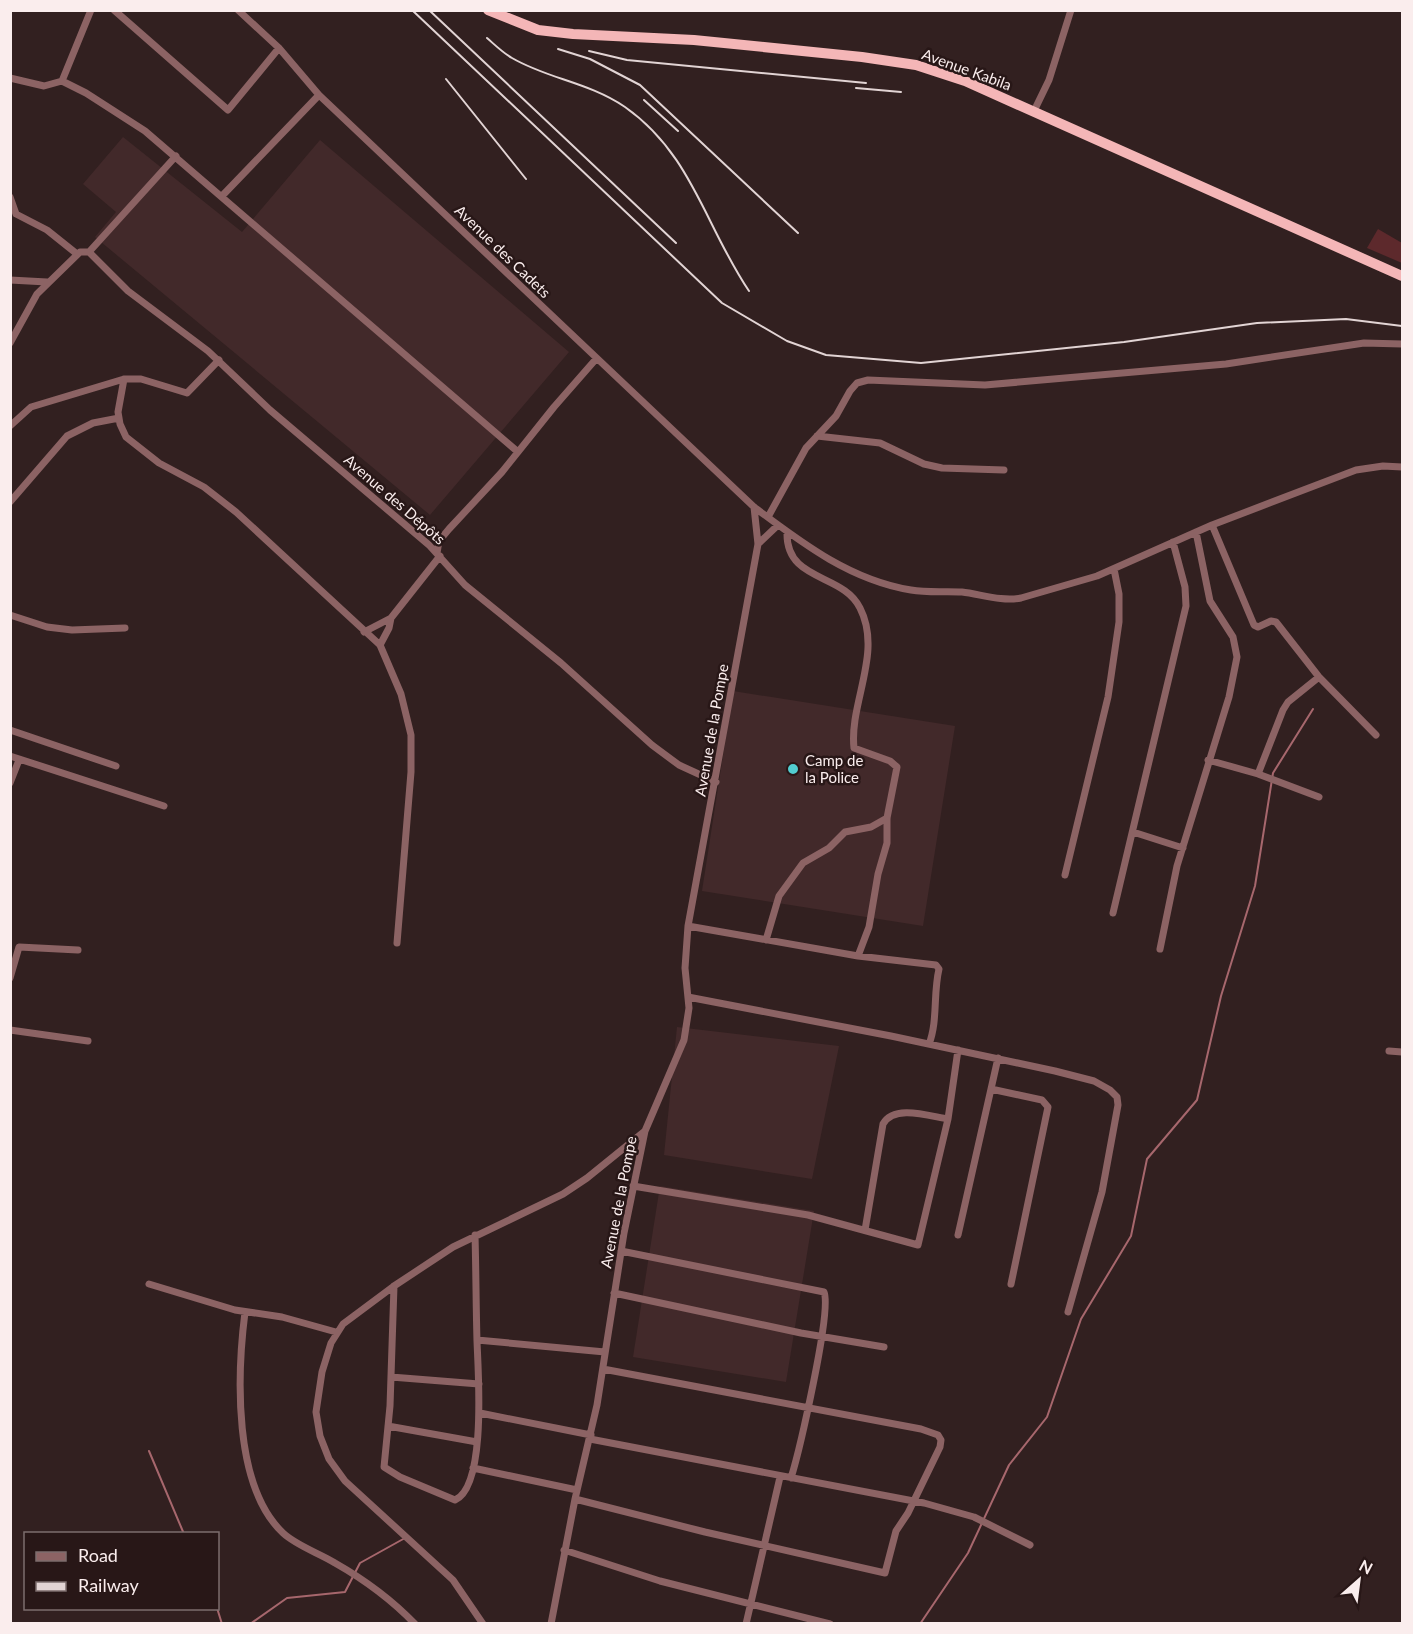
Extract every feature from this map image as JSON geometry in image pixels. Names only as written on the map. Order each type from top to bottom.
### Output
[{"type":"highway","name":"Avenue Kabila","points":[[488,10],[538,30],[561,33],[694,40],[916,65],[965,81],[1402,276]]},
{"type":"street","points":[[62,81],[91,10]]},
{"type":"street","points":[[114,10],[228,110],[279,48]]},
{"type":"street","name":"Avenue des Cadets","points":[[238,10],[279,48],[319,95],[754,507],[787,534],[847,569],[912,590],[977,594],[1012,600],[1079,583],[1212,525],[1356,470],[1383,466],[1402,467]]},
{"type":"street","points":[[1034,111],[1052,70],[1071,10]]},
{"type":"street","points":[[10,78],[44,86],[62,81],[114,110],[176,156],[518,452]]},
{"type":"street","points":[[222,196],[319,95]]},
{"type":"street","points":[[10,343],[37,294],[47,282],[77,254],[84,251],[89,252],[176,156]]},
{"type":"street","points":[[10,197],[16,214],[47,230],[77,254]]},
{"type":"street","name":"Avenue des Dépôts","points":[[89,252],[128,291],[219,360],[270,410],[429,544],[465,585],[561,663],[652,745],[679,765],[716,782]]},
{"type":"street","points":[[10,279],[47,282]]},
{"type":"street","points":[[768,517],[778,503],[798,460],[836,416],[850,391],[857,384],[868,380],[985,385],[1226,364],[1364,343],[1402,344]]},
{"type":"street","points":[[429,544],[439,541],[596,359]]},
{"type":"street","points":[[10,426],[31,407],[124,379],[148,381],[184,394],[219,360]]},
{"type":"street","points":[[124,379],[119,400],[119,418],[126,437],[159,463],[204,487],[236,512],[380,645],[401,694],[411,735],[412,756],[397,943]]},
{"type":"street","points":[[10,502],[67,436],[93,423],[119,418]]},
{"type":"street","points":[[817,436],[880,443],[924,464],[942,468],[1004,470]]},
{"type":"street","name":"Avenue de la Pompe","points":[[551,1623],[564,1550],[591,1437],[621,1251],[645,1131],[684,1040],[688,997],[685,968],[688,926],[758,544],[754,507]]},
{"type":"street","points":[[1212,525],[1254,625],[1258,627],[1271,621],[1276,622],[1319,677],[1376,735]]},
{"type":"street","points":[[758,544],[777,526]]},
{"type":"street","points":[[1160,949],[1183,848],[1229,697],[1237,657],[1233,638],[1210,601],[1196,532]]},
{"type":"street","points":[[787,534],[790,556],[842,591],[861,608],[868,657],[858,702],[854,745],[856,750],[891,761],[897,767],[887,818],[887,843],[878,874],[869,927],[858,956]]},
{"type":"street","points":[[380,645],[391,618],[439,554],[439,541]]},
{"type":"street","points":[[1113,913],[1186,606],[1185,587],[1173,542]]},
{"type":"street","points":[[1065,875],[1108,697],[1119,622],[1119,594],[1114,569]]},
{"type":"street","points":[[10,615],[47,627],[72,630],[125,628]]},
{"type":"street","points":[[364,632],[391,618]]},
{"type":"street","points":[[1258,774],[1282,710],[1288,702],[1319,677]]},
{"type":"street","points":[[10,730],[116,766]]},
{"type":"street","points":[[10,756],[164,806]]},
{"type":"street","points":[[10,783],[19,760]]},
{"type":"street","points":[[1208,760],[1258,774],[1319,797]]},
{"type":"street","points":[[766,940],[779,896],[803,863],[829,848],[846,832],[871,827],[887,818]]},
{"type":"street","points":[[1133,832],[1183,848]]},
{"type":"street","points":[[688,926],[858,956],[936,965],[939,969],[934,993],[934,1028],[928,1044]]},
{"type":"street","points":[[10,978],[19,947],[78,950]]},
{"type":"street","points":[[688,997],[998,1058],[1094,1081],[1117,1097],[1118,1105],[1107,1170],[1068,1312]]},
{"type":"street","points":[[10,1030],[88,1041]]},
{"type":"street","points":[[633,1186],[773,1208],[920,1244],[948,1119],[958,1050]]},
{"type":"street","points":[[1389,1051],[1402,1052]]},
{"type":"street","points":[[958,1234],[998,1058]]},
{"type":"street","points":[[991,1089],[1042,1100],[1048,1107],[1011,1284]]},
{"type":"street","points":[[865,1230],[883,1125],[887,1118],[892,1113],[903,1113],[948,1119]]},
{"type":"street","points":[[483,1623],[453,1580],[345,1480],[329,1459],[320,1436],[316,1412],[322,1372],[336,1332],[353,1316],[394,1286],[475,1235],[563,1194],[587,1178],[645,1131]]},
{"type":"street","points":[[394,1286],[391,1377],[384,1467],[400,1477],[455,1500],[462,1494],[473,1468],[480,1413],[475,1235]]},
{"type":"street","points":[[621,1251],[821,1290],[826,1295],[808,1408],[791,1478]]},
{"type":"street","points":[[149,1284],[245,1312],[282,1317],[336,1332]]},
{"type":"street","points":[[615,1293],[820,1337],[884,1347]]},
{"type":"street","points":[[245,1312],[238,1384],[240,1408],[250,1467],[265,1505],[284,1534],[369,1584],[416,1623]]},
{"type":"street","points":[[477,1340],[605,1352]]},
{"type":"street","points":[[575,1499],[885,1573],[896,1531],[940,1447],[941,1440],[938,1435],[911,1427],[603,1369]]},
{"type":"street","points":[[391,1377],[479,1384]]},
{"type":"street","points":[[480,1413],[780,1477],[913,1501],[974,1517],[1030,1545]]},
{"type":"street","points":[[388,1426],[477,1442]]},
{"type":"street","points":[[473,1468],[577,1490]]},
{"type":"street","points":[[747,1623],[780,1477]]},
{"type":"street","points":[[564,1550],[660,1581],[830,1623]]},
{"type":"shaded area","points":[[123,137],[242,232],[320,140],[569,352],[430,515],[95,237],[116,212],[83,184]]},
{"type":"shaded area","points":[[1378,229],[1402,243],[1402,263],[1367,248]]},
{"type":"shaded area","points":[[733,691],[955,726],[923,926],[702,891]]},
{"type":"shaded area","points":[[677,1027],[839,1046],[812,1179],[664,1155]]},
{"type":"shaded area","points":[[660,1186],[814,1211],[786,1382],[633,1357]]},
{"type":"waterway","points":[[920,1624],[968,1553],[1009,1465],[1047,1417],[1081,1319],[1131,1236],[1147,1159],[1197,1100],[1221,996],[1255,886],[1273,773],[1313,709]]},
{"type":"waterway","points":[[149,1451],[183,1532]]},
{"type":"waterway","points":[[250,1624],[287,1598],[345,1592],[360,1563],[405,1538]]},
{"type":"waterway","points":[[218,1610],[222,1624]]},
{"type":"railway","points":[[412,10],[722,303],[787,341],[826,355],[921,363],[1124,342],[1257,323],[1346,319],[1402,326]]},
{"type":"railway","points":[[429,10],[676,243]]},
{"type":"railway","points":[[487,38],[505,54],[526,65],[611,99],[648,126],[682,169],[749,291]]},
{"type":"railway","points":[[558,49],[590,59],[640,85],[798,233]]},
{"type":"railway","points":[[589,51],[627,60],[866,83]]},
{"type":"railway","points":[[446,79],[526,179]]},
{"type":"railway","points":[[856,88],[901,92]]},
{"type":"railway","points":[[644,100],[678,131]]},
{"type":"place","name":"Camp de la Police","points":[[793,769]]}]
